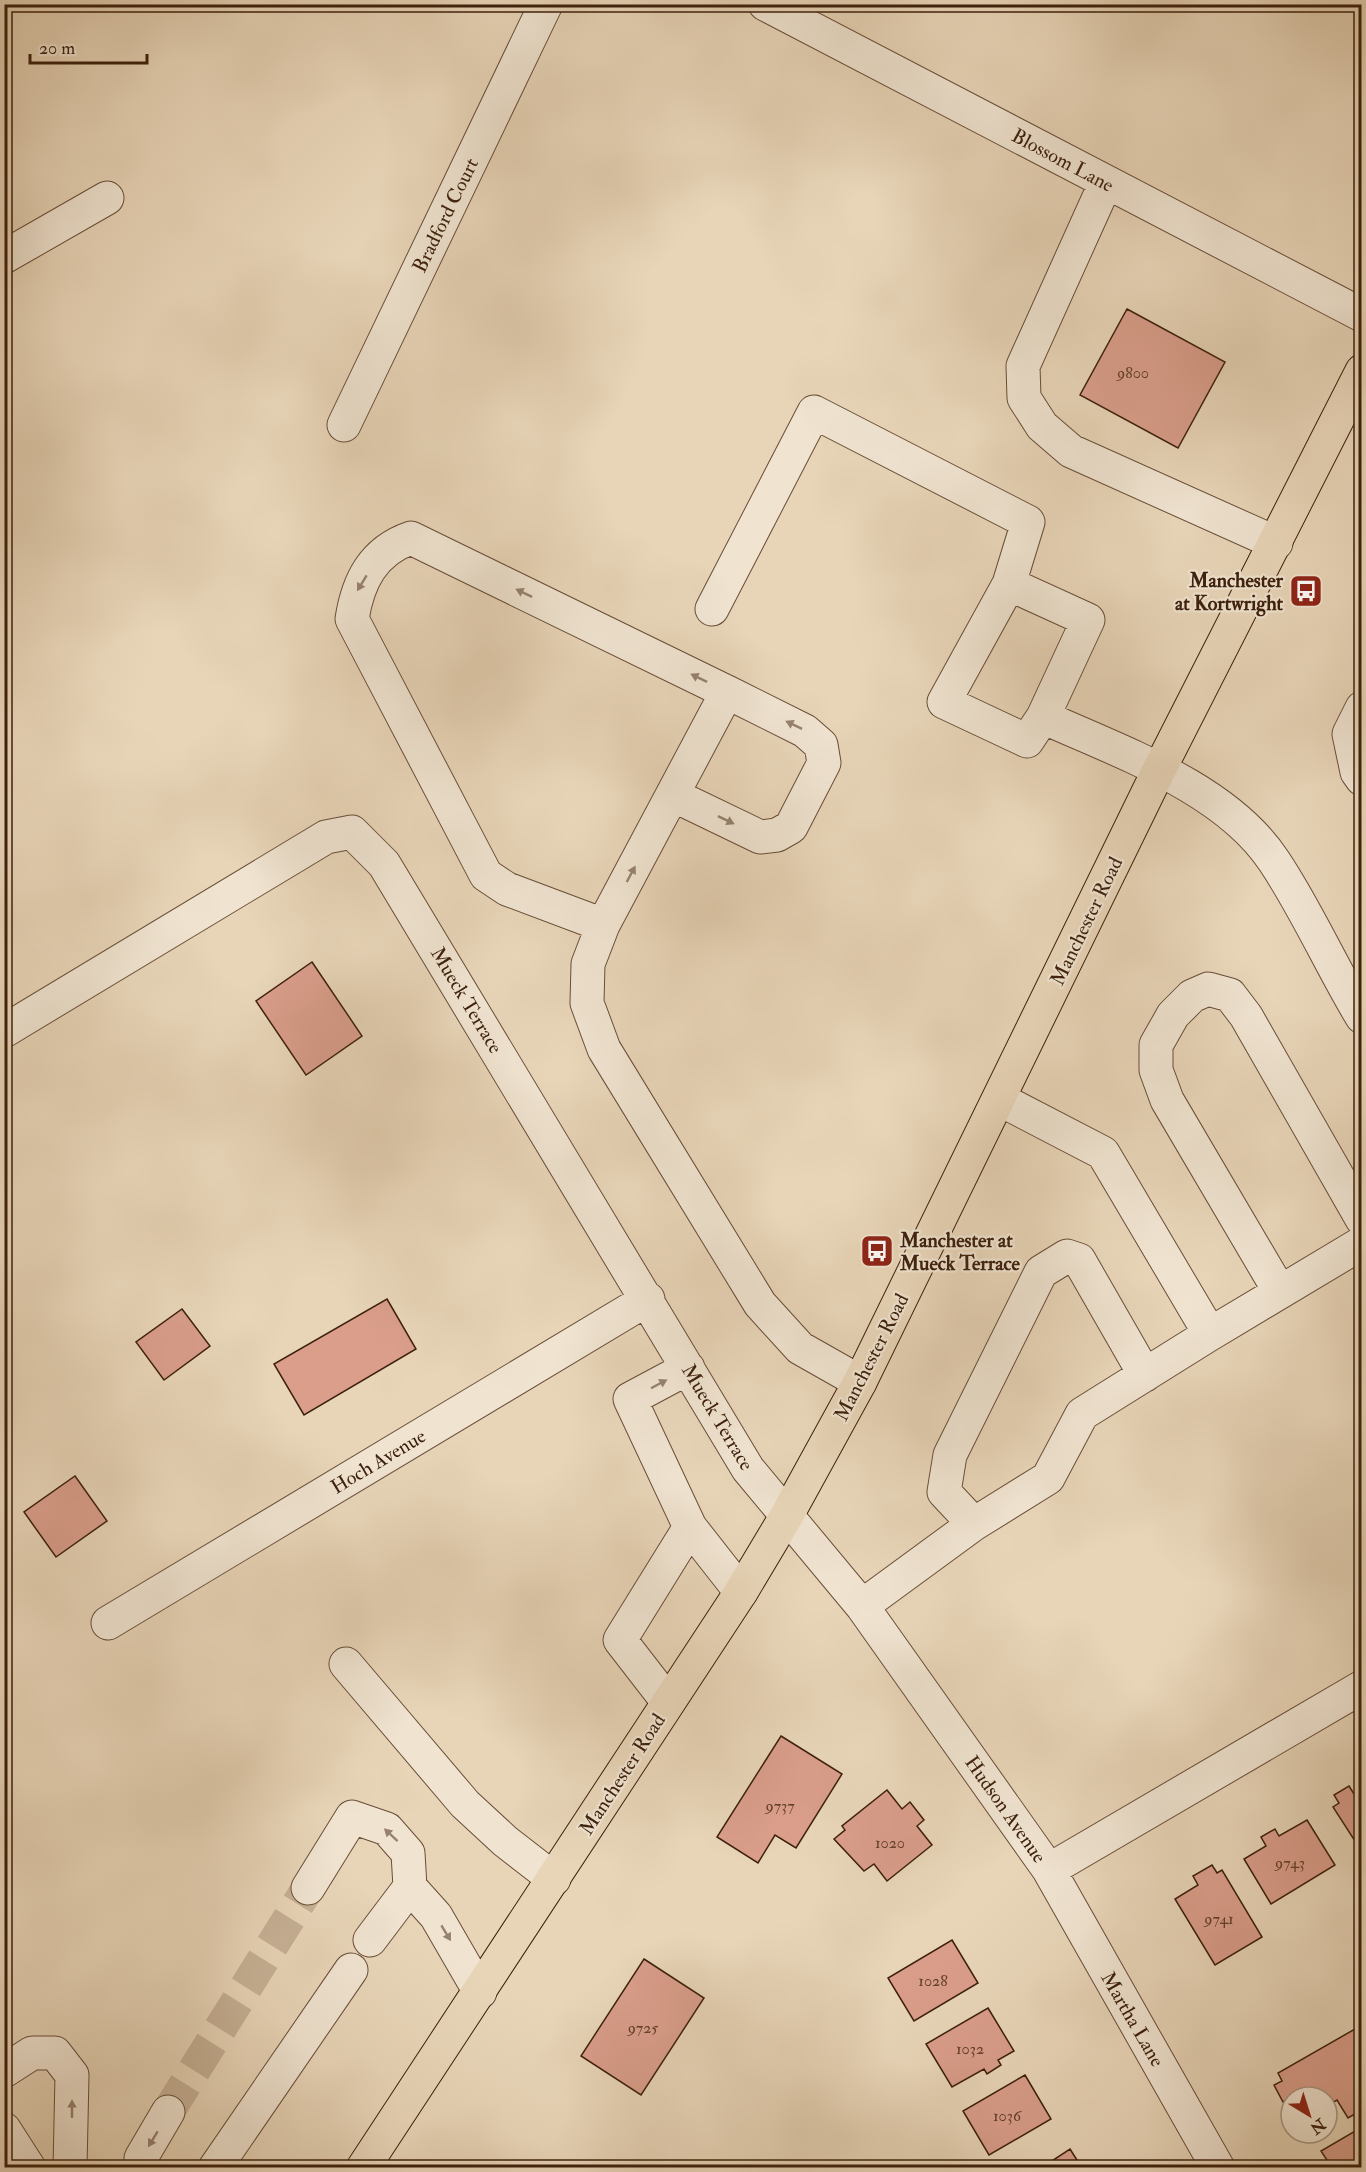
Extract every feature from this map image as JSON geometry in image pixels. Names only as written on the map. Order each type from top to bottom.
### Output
[{"type":"main road","name":"Manchester Road","points":[[363,2168],[741,1592],[787,1515],[860,1382],[1159,770],[1357,390]]},
{"type":"street","name":"Bradford Court","points":[[344,425],[546,4]]},
{"type":"street","name":"Blossom Lane","points":[[765,4],[1362,315]]},
{"type":"street","points":[[1106,182],[1023,366],[1024,398],[1042,426],[1071,451],[1276,543]]},
{"type":"street","points":[[4,257],[107,198]]},
{"type":"street","points":[[712,609],[814,412],[1028,522],[1009,584],[944,702],[1027,741],[1044,717],[1088,620],[1009,584]]},
{"type":"street","points":[[603,925],[507,889],[486,875],[352,619],[356,593],[375,561],[392,545],[411,538],[805,731],[821,745],[824,763],[791,827],[777,835],[760,837],[673,795]]},
{"type":"street","points":[[727,692],[603,925],[588,964],[586,1003],[604,1049],[760,1304],[800,1348],[860,1382]]},
{"type":"street","points":[[1362,708],[1349,734],[1357,772],[1362,779]]},
{"type":"street","points":[[1044,717],[1159,770],[1204,795],[1243,826],[1262,844],[1275,861],[1361,1013]]},
{"type":"street","name":"Mueck Terrace","points":[[4,1031],[326,837],[352,832],[384,864],[648,1299],[748,1469],[787,1515]]},
{"type":"street","points":[[1280,1292],[1167,1100],[1156,1070],[1156,1046],[1173,1015],[1192,996],[1208,989],[1230,995],[1246,1016],[1362,1219]]},
{"type":"street","points":[[999,1099],[1103,1153],[1210,1334]]},
{"type":"street","points":[[862,1606],[974,1524],[1048,1479],[1082,1414],[1210,1334],[1362,1244]]},
{"type":"street","points":[[974,1524],[944,1492],[950,1455],[1041,1272],[1067,1256],[1079,1260],[1145,1375]]},
{"type":"street","name":"Hoch Avenue","points":[[108,1623],[648,1299]]},
{"type":"street","points":[[688,1368],[630,1399],[690,1527],[741,1592]]},
{"type":"street","name":"Hudson Avenue","points":[[787,1515],[862,1606],[1049,1870],[1362,1687]]},
{"type":"street","points":[[669,1702],[620,1640],[690,1527]]},
{"type":"street","points":[[346,1664],[465,1804],[505,1841],[554,1879]]},
{"type":"street","points":[[308,1888],[352,1817],[387,1829],[408,1853],[410,1887],[436,1916],[480,1992]]},
{"type":"street","name":"Martha Lane","points":[[1049,1870],[1218,2168]]},
{"type":"street","points":[[370,1940],[410,1887]]},
{"type":"street","points":[[215,2168],[351,1970]]},
{"type":"street","points":[[4,2071],[32,2053],[55,2053],[72,2075],[70,2168]]},
{"type":"street","points":[[141,2168],[141,2158],[168,2112]]},
{"type":"street","points":[[4,2129],[29,2168]]},
{"type":"building","points":[[1127,309],[1225,362],[1178,448],[1080,395]]},
{"type":"building","points":[[312,962],[362,1036],[306,1075],[256,1001]]},
{"type":"building","points":[[387,1299],[416,1349],[304,1415],[274,1364]]},
{"type":"building","points":[[182,1309],[210,1346],[164,1380],[136,1342]]},
{"type":"building","points":[[75,1476],[107,1521],[56,1557],[24,1512]]},
{"type":"building","points":[[781,1736],[842,1774],[796,1848],[775,1835],[758,1863],[717,1837]]},
{"type":"building","points":[[1349,1786],[1354,1794],[1362,1790],[1362,1852],[1333,1807],[1339,1803],[1334,1795]]},
{"type":"building","points":[[887,1790],[902,1809],[910,1802],[924,1820],[917,1826],[932,1845],[887,1881],[874,1864],[864,1871],[834,1839],[845,1830],[842,1826]]},
{"type":"building","points":[[1307,1820],[1335,1865],[1271,1904],[1244,1859],[1266,1846],[1261,1837],[1275,1829],[1279,1836]]},
{"type":"building","points":[[1212,1865],[1217,1873],[1222,1870],[1262,1937],[1215,1965],[1175,1899],[1198,1885],[1193,1876]]},
{"type":"building","points":[[952,1940],[978,1983],[914,2021],[888,1978]]},
{"type":"building","points":[[644,1959],[704,1998],[641,2095],[581,2056]]},
{"type":"building","points":[[988,2008],[1014,2051],[998,2060],[1001,2065],[987,2074],[984,2069],[952,2087],[926,2044]]},
{"type":"building","points":[[1362,2025],[1362,2110],[1348,2118],[1339,2103],[1339,2085],[1279,2085],[1279,2094],[1274,2085],[1282,2081],[1278,2073]]},
{"type":"building","points":[[1025,2075],[1051,2119],[989,2155],[963,2111]]},
{"type":"building","points":[[1362,2127],[1362,2168],[1326,2168],[1323,2163],[1327,2160],[1321,2151],[1331,2145],[1339,2145],[1339,2140]]},
{"type":"building","points":[[1070,2149],[1082,2168],[1041,2168]]},
{"type":"tunnel","points":[[168,2112],[308,1888]]},
{"type":"place","name":"Manchester at Kortwright","points":[[1306,591]]},
{"type":"place","name":"Manchester at Mueck Terrace","points":[[877,1251]]}]
